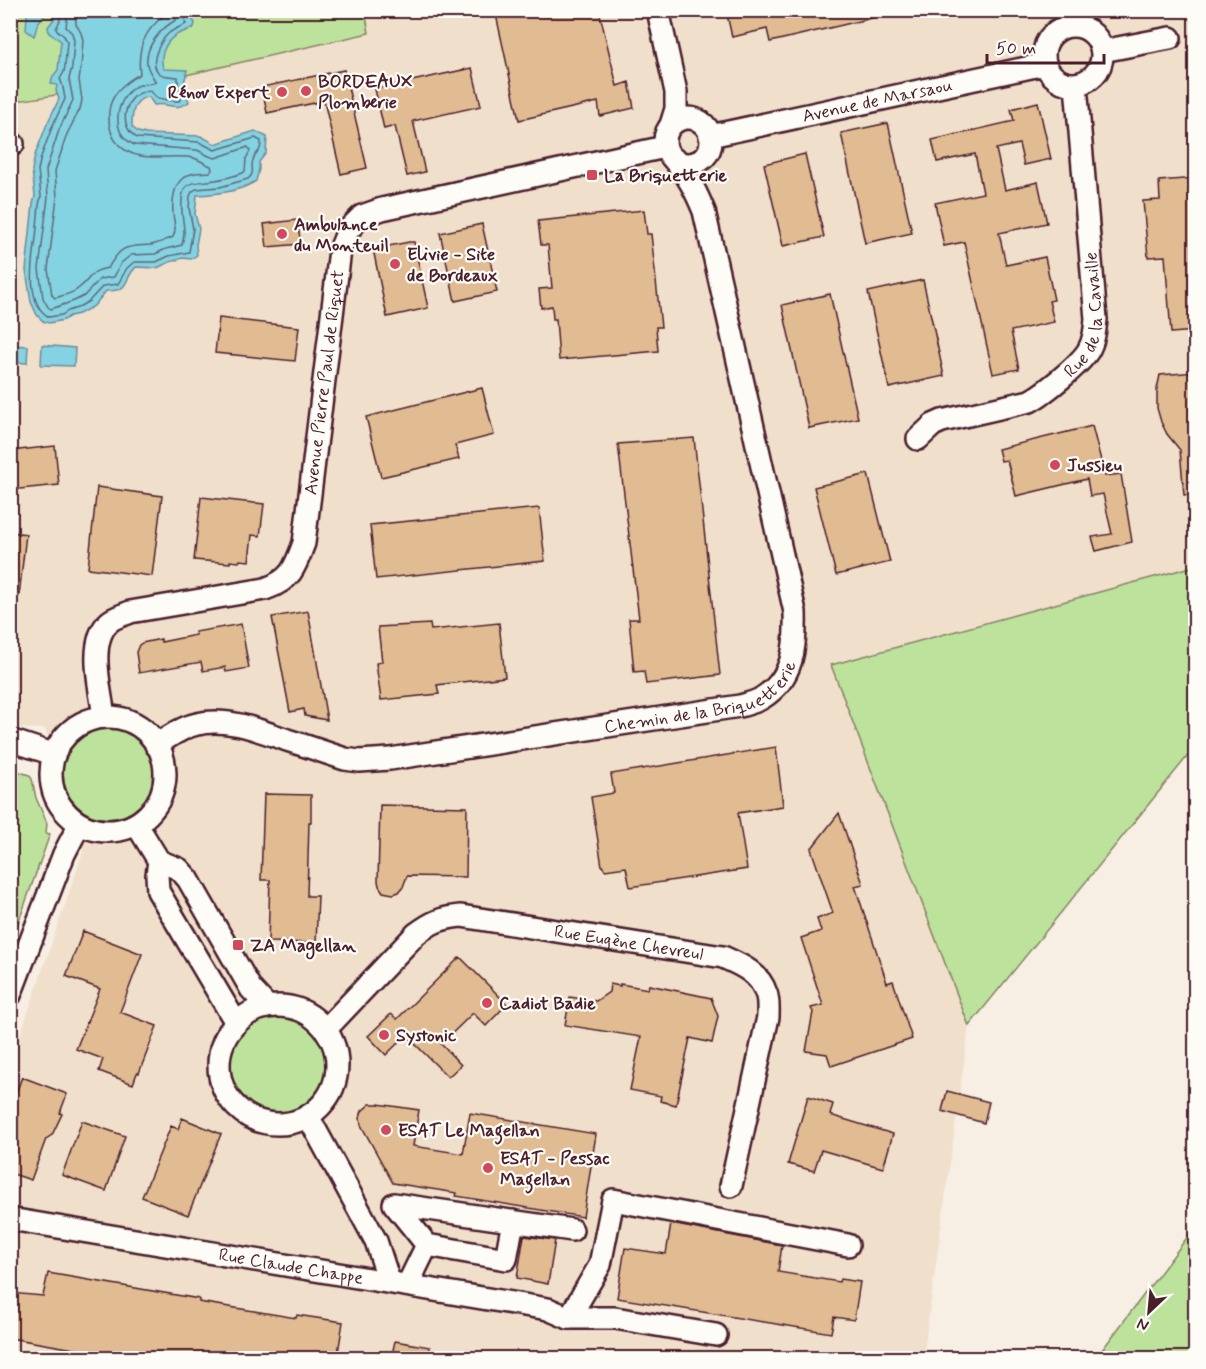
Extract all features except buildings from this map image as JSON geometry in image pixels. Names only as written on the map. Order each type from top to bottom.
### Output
[{"type":"street","points":[[658,10],[676,92],[676,110],[665,139],[670,154],[688,164],[695,163],[705,137]]},
{"type":"street","points":[[1071,18],[1095,36],[1102,51],[1099,69],[1085,82],[1066,84],[1057,80],[1045,64],[1045,46],[1049,38],[1071,18]]},
{"type":"street","points":[[1102,51],[1170,38]]},
{"type":"street","name":"Avenue de Marsaou","points":[[705,137],[1045,64]]},
{"type":"street","name":"Rue de la Cavaille","points":[[918,439],[933,425],[942,421],[1030,401],[1040,396],[1081,360],[1088,350],[1095,334],[1096,319],[1076,84]]},
{"type":"street","points":[[676,92],[705,137]]},
{"type":"street","points":[[671,125],[677,121],[691,119],[705,137]]},
{"type":"street","name":"Chemin de la Briquetterie","points":[[704,211],[705,137]]},
{"type":"street","name":"Chemin de la Briquetterie","points":[[156,745],[190,726],[216,723],[253,728],[345,759],[359,761],[390,759],[740,706],[761,698],[782,679],[793,656],[796,635],[795,612],[704,211],[685,172],[670,154]]},
{"type":"street","name":"Avenue Pierre Paul de Riquet","points":[[104,717],[96,657],[102,632],[110,621],[130,612],[265,589],[278,585],[289,575],[296,564],[304,543],[340,250],[348,230],[362,216],[382,209],[670,154]]},
{"type":"street","points":[[99,717],[117,717],[145,729],[156,745],[163,754],[166,781],[157,807],[136,825],[108,833],[79,825],[59,807],[50,781],[53,754],[66,733],[83,722],[99,717]]},
{"type":"street","points":[[10,740],[53,754]]},
{"type":"street","points":[[10,995],[64,854],[79,825]]},
{"type":"street","points":[[136,825],[159,861],[179,869],[188,879],[251,989],[266,1004]]},
{"type":"street","points":[[159,861],[158,891],[235,1021]]},
{"type":"street","name":"Rue Eugène Chevreul","points":[[326,1029],[416,934],[430,923],[445,918],[461,916],[723,957],[743,966],[759,980],[767,994],[768,1017],[731,1186]]},
{"type":"street","points":[[266,1004],[284,1005],[305,1012],[326,1029],[338,1058],[334,1088],[324,1104],[309,1118],[276,1125],[248,1116],[225,1096],[216,1068],[224,1038],[235,1021],[266,1004]]},
{"type":"street","points":[[309,1118],[398,1282],[428,1245]]},
{"type":"street","points":[[569,1318],[600,1265],[613,1200],[849,1245]]},
{"type":"street","points":[[513,1221],[506,1259],[428,1245],[394,1204],[513,1221],[572,1230]]},
{"type":"street","name":"Rue Claude Chappe","points":[[10,1219],[548,1308],[569,1318]]},
{"type":"street","points":[[569,1318],[615,1318],[716,1335]]},
{"type":"shaded area","points":[[365,11],[1195,11],[1195,566],[831,665],[969,1026],[923,1358],[11,1358],[11,1062],[83,852],[63,779],[45,729],[11,728],[11,102],[186,75],[369,33]]},
{"type":"green space","points":[[11,11],[365,11],[369,33],[186,75],[11,102]]},
{"type":"green space","points":[[1195,566],[1195,747],[969,1026],[831,665]]},
{"type":"green space","points":[[109,727],[127,730],[142,740],[152,755],[155,773],[152,791],[142,806],[127,816],[109,819],[91,816],[76,806],[66,791],[63,773],[66,755],[76,740],[91,730]]},
{"type":"green space","points":[[11,769],[29,775],[32,779],[36,798],[47,823],[46,833],[50,834],[11,943]]},
{"type":"green space","points":[[278,1015],[306,1023],[320,1037],[328,1065],[320,1093],[306,1107],[278,1115],[250,1107],[236,1093],[228,1065],[236,1037],[250,1023]]},
{"type":"green space","points":[[1195,1227],[1195,1358],[1096,1358]]},
{"type":"water","points":[[30,11],[47,11],[38,23],[34,36],[26,30],[27,15]]},
{"type":"water","points":[[51,11],[187,11],[195,23],[194,27],[172,38],[164,50],[162,65],[164,69],[187,70],[184,84],[189,102],[175,107],[154,105],[149,97],[144,98],[134,108],[132,127],[146,134],[201,136],[215,144],[255,131],[267,137],[266,153],[259,162],[256,181],[235,190],[197,195],[195,214],[199,229],[197,255],[191,259],[183,258],[157,268],[136,267],[123,287],[114,291],[106,291],[94,306],[64,320],[49,323],[37,315],[31,302],[26,270],[35,196],[32,170],[35,155],[59,99],[56,91],[57,85],[51,84],[58,70],[61,41],[49,33],[48,27],[54,19]]},
{"type":"water","points":[[11,345],[28,346],[27,363],[11,362]]},
{"type":"water","points":[[42,345],[75,348],[74,366],[41,365]]},
{"type":"place","name":"BORDEAUX Plomberie","points":[[306,91]]},
{"type":"place","name":"Rénov Expert","points":[[282,92]]},
{"type":"place","name":"La Briquetterie","points":[[592,175]]},
{"type":"place","name":"Ambulance du Monteuil","points":[[282,234]]},
{"type":"place","name":"Elivie - Site de Bordeaux","points":[[395,264]]},
{"type":"place","name":"Jussieu","points":[[1055,465]]},
{"type":"place","name":"ZA Magellan","points":[[238,945]]},
{"type":"place","name":"Cadiot Badie","points":[[487,1003]]},
{"type":"place","name":"Systonic","points":[[384,1035]]},
{"type":"place","name":"ESAT Le Magellan","points":[[386,1130]]},
{"type":"place","name":"ESAT - Pessac Magellan","points":[[488,1168]]}]
